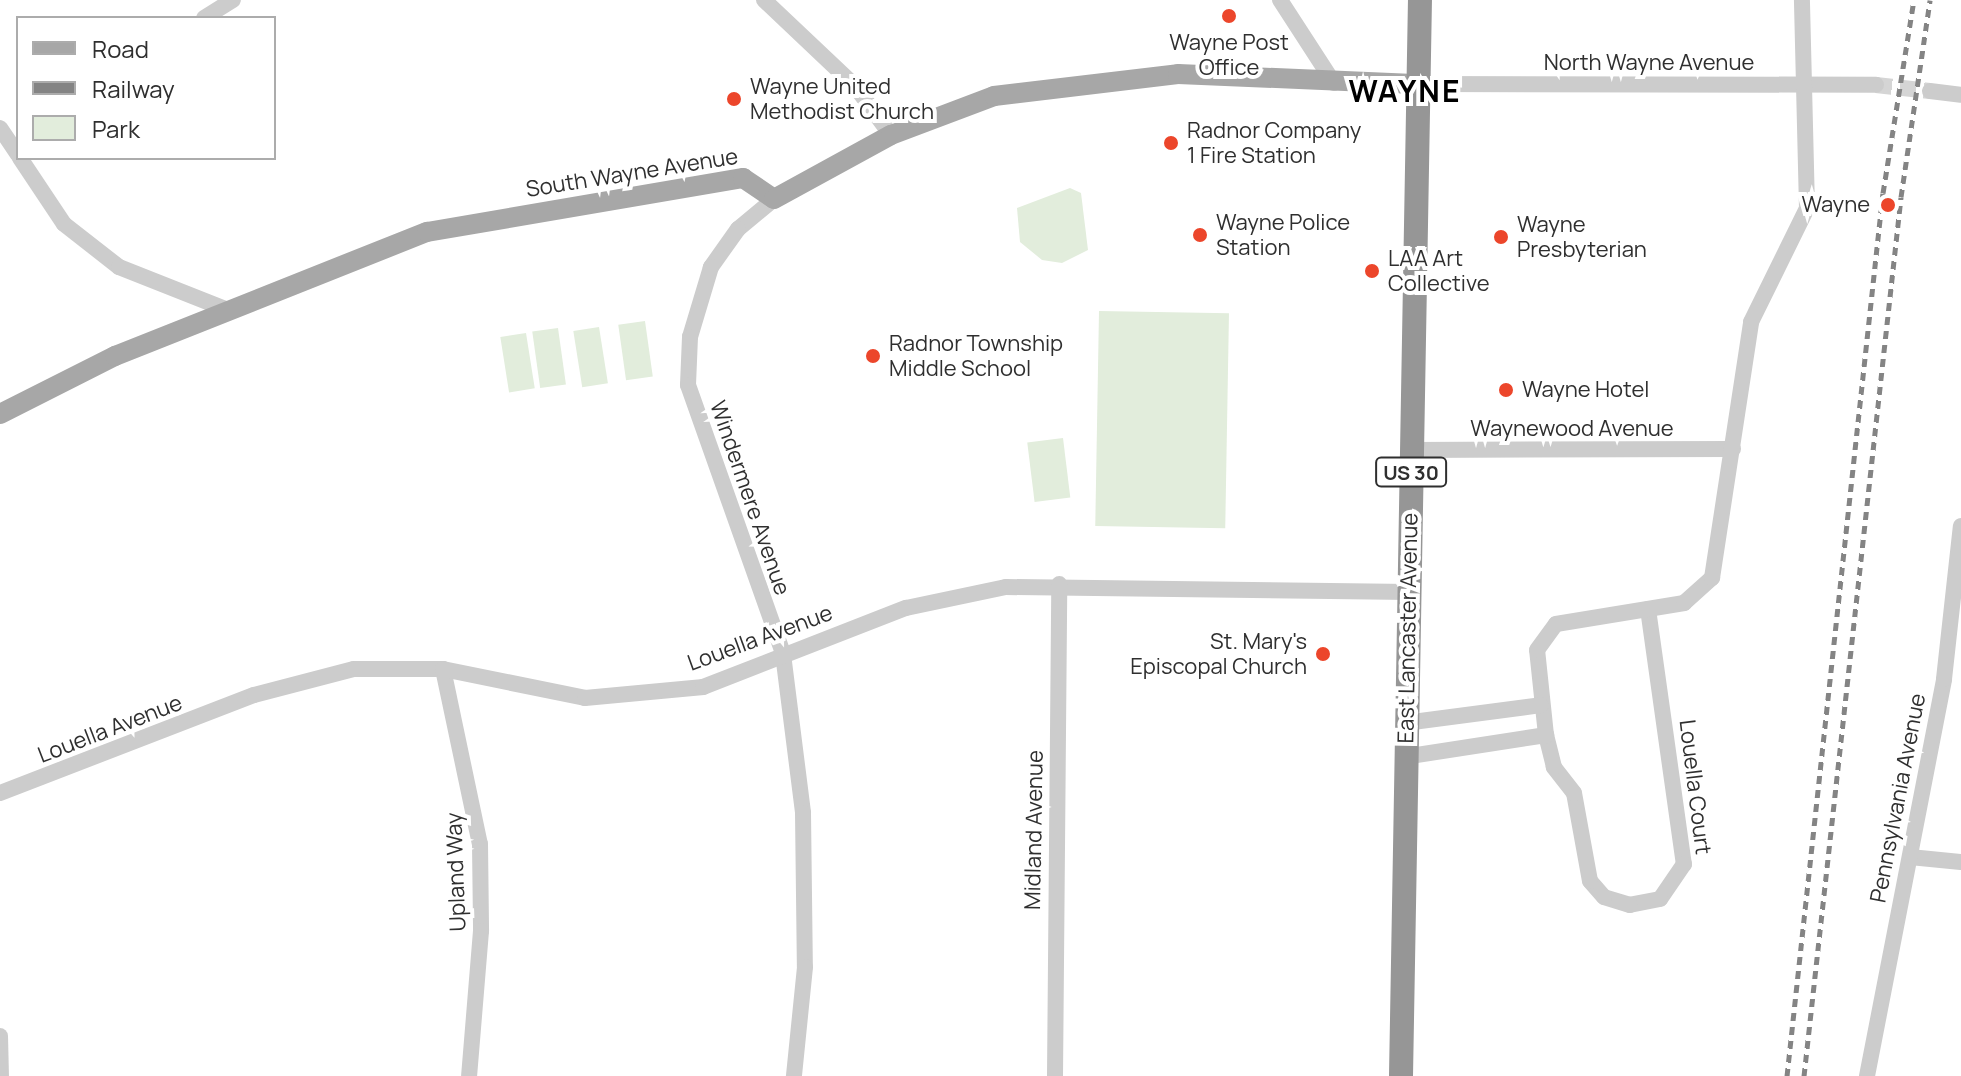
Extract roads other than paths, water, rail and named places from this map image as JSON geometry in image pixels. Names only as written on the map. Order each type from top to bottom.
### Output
[{"type":"highway","name":"US 30","points":[[1420,0],[1420,84]]},
{"type":"highway","name":"East Lancaster Avenue","points":[[1401,1076],[1404,757],[1420,84]]},
{"type":"main road","points":[[774,199],[891,135],[994,96],[1096,79],[1178,74],[1334,83],[1420,84]]},
{"type":"main road","name":"South Wayne Avenue","points":[[0,414],[115,356],[457,225],[743,178],[774,199]]},
{"type":"street","points":[[207,16],[233,0]]},
{"type":"street","points":[[764,0],[855,86],[891,135]]},
{"type":"street","points":[[1280,0],[1334,83]]},
{"type":"street","name":"Louella Court","points":[[1648,609],[1684,851],[1680,877],[1660,899],[1622,904],[1593,886],[1574,793],[1554,767],[1546,735],[1537,650],[1548,629],[1648,609],[1690,601],[1709,585],[1751,322],[1807,208],[1802,0]]},
{"type":"street","name":"North Wayne Avenue","points":[[1420,84],[1876,85]]},
{"type":"street","points":[[1930,91],[1961,95]]},
{"type":"street","points":[[21,160],[64,224],[99,253],[152,285],[230,311]]},
{"type":"street","name":"Windermere Avenue","points":[[774,199],[738,229],[711,267],[690,337],[688,385],[783,654],[803,813],[805,967],[794,1076]]},
{"type":"street","name":"Waynewood Avenue","points":[[1411,450],[1733,449]]},
{"type":"street","name":"Pennsylvania Avenue","points":[[1867,1076],[1944,679],[1961,526]]},
{"type":"street","name":"Louella Avenue","points":[[0,793],[254,695],[354,669],[443,669],[585,698],[703,687],[906,608],[1059,584],[1410,592]]},
{"type":"street","name":"Midland Avenue","points":[[1055,1076],[1059,584]]},
{"type":"street","name":"Upland Way","points":[[443,669],[480,844],[481,931],[469,1076]]},
{"type":"street","points":[[1405,723],[1541,705]]},
{"type":"street","points":[[1404,757],[1546,735]]},
{"type":"street","points":[[1910,857],[1954,862]]},
{"type":"street","points":[[0,1036],[1,1076]]},
{"type":"tunnel","points":[[1876,85],[1930,91]]},
{"type":"railway","points":[[1787,1076],[1883,193],[1914,0]]},
{"type":"railway","points":[[1804,1076],[1901,197],[1930,0]]},
{"type":"place","name":"Wayne Post Office","points":[[1229,16]]},
{"type":"place","name":"Wayne United Methodist Church","points":[[734,99]]},
{"type":"place","name":"Radnor Company 1 Fire Station","points":[[1171,143]]},
{"type":"place","name":"Wayne","points":[[1888,205]]},
{"type":"place","name":"Wayne Police Station","points":[[1200,235]]},
{"type":"place","name":"Wayne Presbyterian","points":[[1501,237]]},
{"type":"place","name":"LAA Art Collective","points":[[1372,271]]},
{"type":"place","name":"Radnor Township Middle School","points":[[873,356]]},
{"type":"place","name":"Wayne Hotel","points":[[1506,390]]},
{"type":"place","name":"St. Mary's Episcopal Church","points":[[1323,654]]},
{"type":"district","name":"WAYNE","points":[[1405,91]]}]
